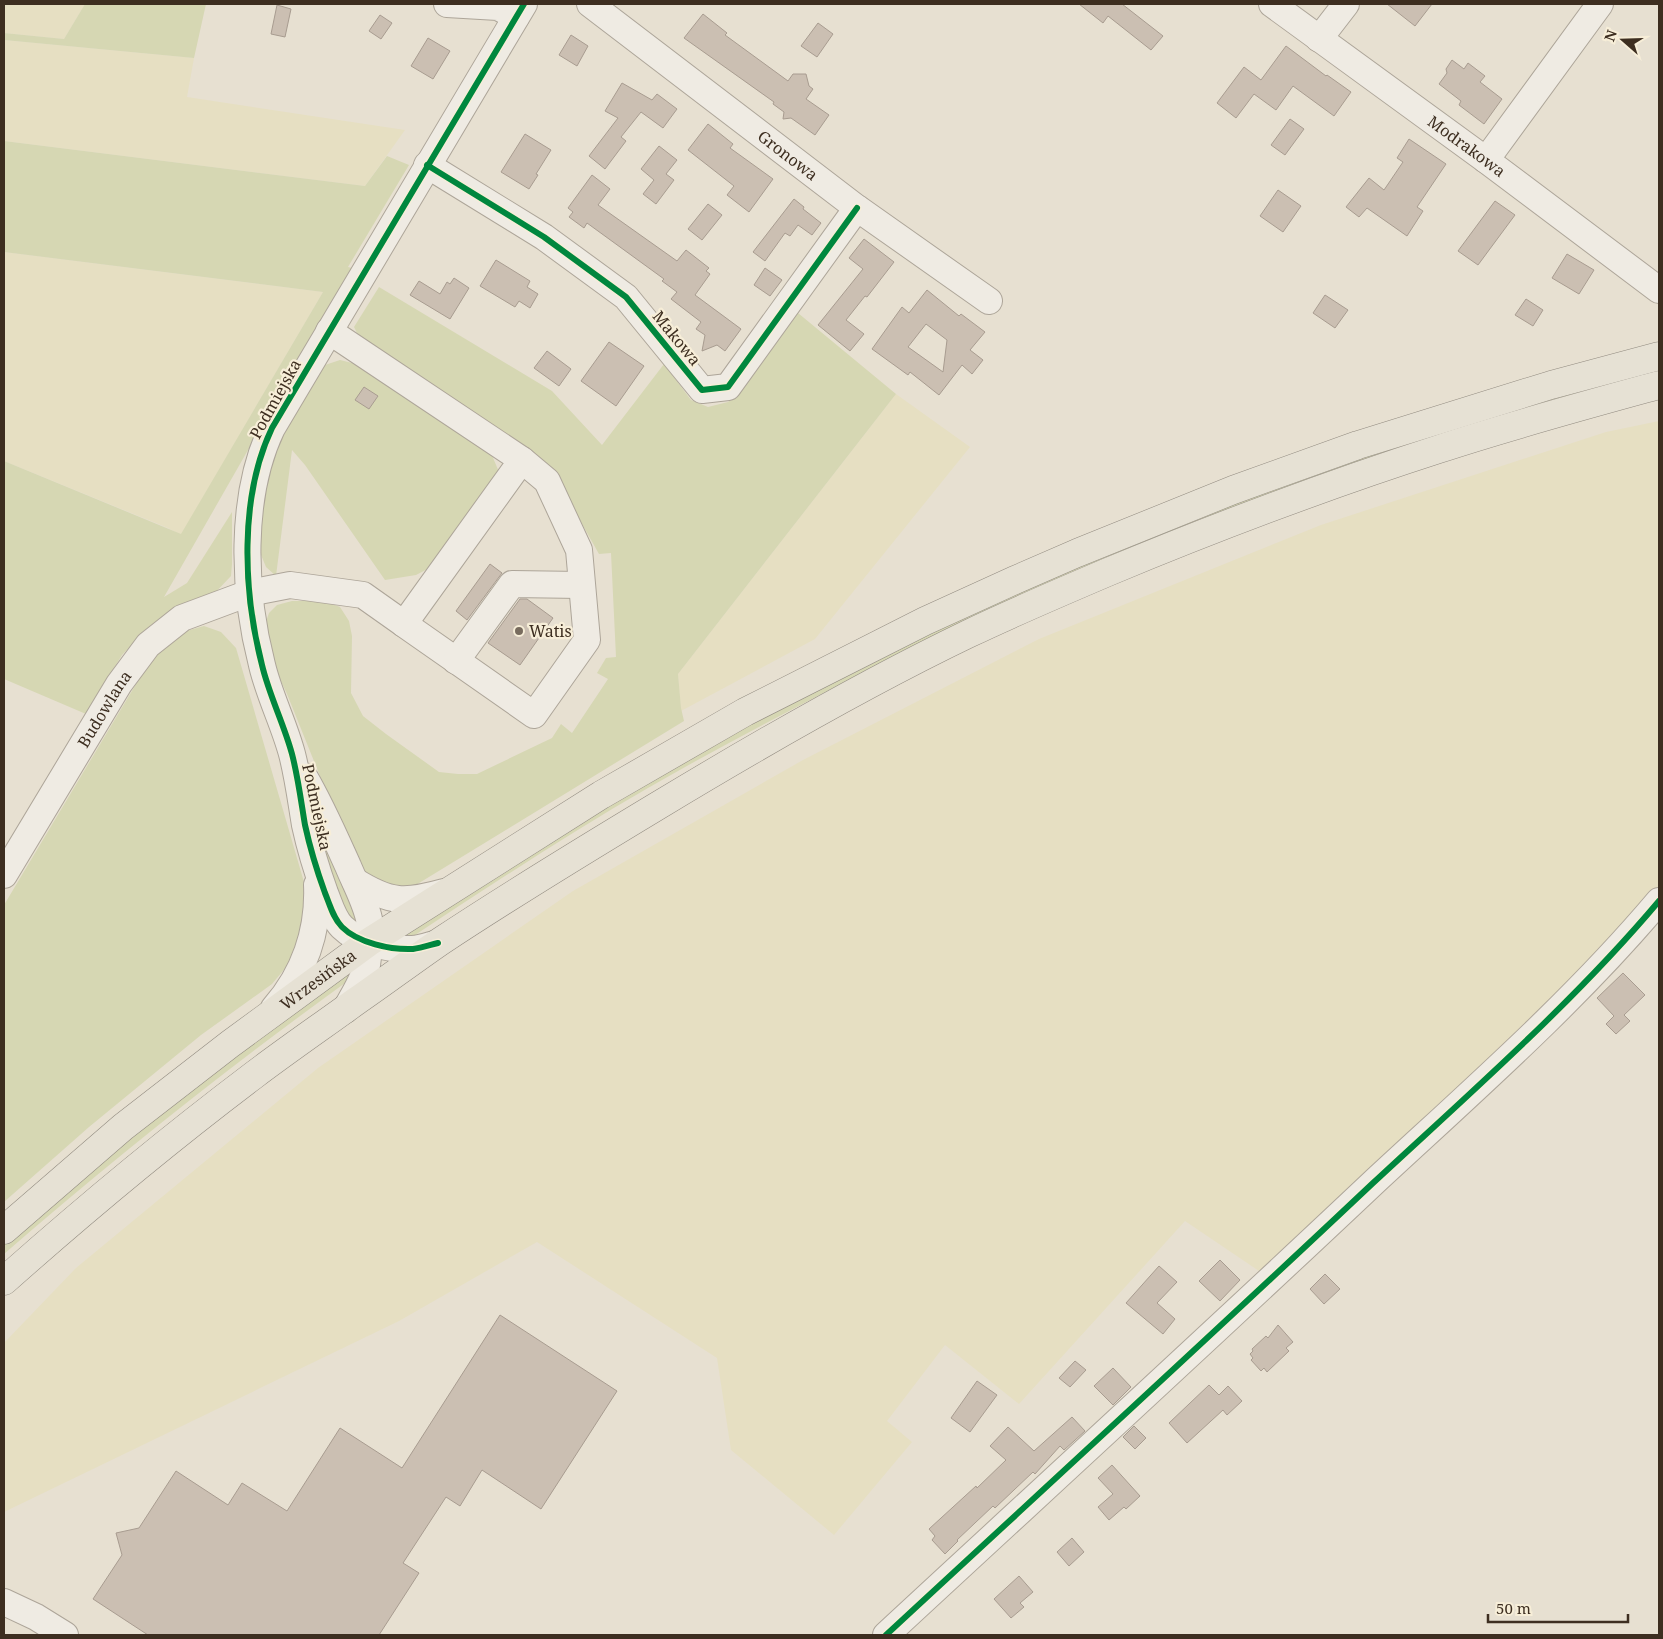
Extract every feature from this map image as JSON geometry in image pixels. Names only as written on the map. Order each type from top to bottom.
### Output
[{"type":"main road","name":"Wrzesińska","points":[[4,1230],[123,1127],[369,942],[531,838],[656,762],[745,712],[908,630],[1015,580],[1233,490],[1358,445],[1542,388],[1659,356]]},
{"type":"main road","points":[[4,1281],[86,1209],[256,1073],[438,943],[576,855],[793,725],[971,632],[1165,548],[1355,477],[1440,448],[1659,385]]},
{"type":"street","points":[[447,4],[520,10]]},
{"type":"street","name":"Gronowa","points":[[590,4],[857,208],[989,301]]},
{"type":"street","name":"Modrakowa","points":[[1272,4],[1486,160],[1659,290]]},
{"type":"street","points":[[1319,39],[1346,4]]},
{"type":"street","points":[[1486,160],[1600,4]]},
{"type":"street","name":"Podmiejska","points":[[438,943],[412,949],[369,942],[349,933],[336,919],[316,867],[292,754],[262,667],[254,633],[249,593],[248,537],[258,463],[272,428],[520,10]]},
{"type":"street","name":"Makowa","points":[[427,165],[544,236],[626,297],[702,390],[728,387],[857,208]]},
{"type":"street","points":[[329,331],[522,460],[547,481],[579,550],[581,585],[512,584],[456,661]]},
{"type":"street","points":[[404,624],[522,460]]},
{"type":"street","name":"Budowlana","points":[[4,875],[119,684],[148,644],[182,618],[249,593],[290,586],[363,595],[534,716],[587,640],[581,585]]},
{"type":"street","name":"Podmiejska","points":[[292,754],[316,797],[355,882],[368,918],[369,942],[366,967],[362,980],[345,1010]]},
{"type":"street","points":[[267,1017],[281,1001],[308,953],[318,910],[316,867]]},
{"type":"street","points":[[355,882],[381,896],[395,900],[425,898],[449,890]]},
{"type":"street","points":[[886,1635],[1261,1288],[1545,1021],[1626,940],[1659,901]]},
{"type":"street","points":[[4,1602],[36,1617],[64,1635]]},
{"type":"shaded area","points":[[4,4],[85,4],[64,39],[4,33]]},
{"type":"shaded area","points":[[4,40],[194,58],[187,97],[405,130],[365,186],[4,141]]},
{"type":"shaded area","points":[[4,252],[323,292],[181,535],[4,461]]},
{"type":"shaded area","points":[[896,394],[970,447],[815,639],[681,711],[678,674]]},
{"type":"shaded area","points":[[1659,421],[1659,893],[1508,1041],[1262,1273],[1185,1221],[1019,1404],[945,1345],[887,1421],[912,1442],[834,1535],[731,1450],[717,1358],[537,1242],[399,1321],[4,1512],[4,1343],[76,1268],[318,1068],[573,891],[803,760],[1039,639],[1321,525],[1606,432]]},
{"type":"green space","points":[[85,4],[206,4],[194,58],[4,40],[4,33],[64,39]]},
{"type":"green space","points":[[4,141],[365,186],[387,156],[409,165],[348,267],[352,268],[164,597],[187,583],[232,512],[231,576],[211,597],[186,607],[151,625],[122,655],[86,714],[4,679],[4,461],[181,534],[323,292],[4,252]]},
{"type":"green space","points":[[379,287],[552,391],[602,445],[664,364],[691,400],[708,407],[728,402],[744,388],[798,313],[896,394],[678,674],[684,721],[406,891],[377,883],[361,869],[269,656],[263,630],[269,613],[277,605],[292,601],[324,601],[340,607],[349,621],[352,636],[351,693],[363,716],[439,772],[477,774],[552,738],[561,724],[572,733],[608,679],[597,673],[606,658],[616,657],[611,553],[599,554],[551,469],[362,343],[354,327]]},
{"type":"green space","points":[[340,360],[356,364],[491,453],[499,472],[441,562],[416,575],[385,580],[305,465],[292,450],[276,576],[266,567],[259,550],[261,517],[273,446],[319,367]]},
{"type":"green space","points":[[1659,368],[1659,375],[881,663],[735,740],[618,805],[410,938],[400,935],[549,840],[761,718],[922,637],[999,601],[1191,520],[1348,462],[1471,422]]},
{"type":"green space","points":[[204,626],[221,632],[236,648],[306,889],[307,922],[287,966],[272,984],[201,1035],[89,1127],[4,1202],[4,905],[148,664],[179,633]]},
{"type":"green space","points":[[305,796],[352,901],[356,923],[348,923]]},
{"type":"green space","points":[[358,963],[356,975],[265,1042],[177,1111],[4,1254],[4,1243],[92,1165]]},
{"type":"building","points":[[1079,4],[1122,4],[1163,36],[1151,50],[1108,16],[1103,23]]},
{"type":"building","points":[[1387,4],[1432,4],[1415,26]]},
{"type":"building","points":[[277,5],[291,9],[285,37],[271,34]]},
{"type":"building","points":[[703,14],[727,33],[725,35],[788,81],[793,74],[806,74],[809,86],[813,89],[806,99],[829,115],[815,135],[791,118],[783,119],[784,112],[773,104],[774,102],[684,38]]},
{"type":"building","points":[[380,15],[392,23],[381,39],[369,31]]},
{"type":"building","points":[[818,23],[833,34],[817,57],[801,46]]},
{"type":"building","points":[[571,35],[588,46],[577,66],[559,55]]},
{"type":"building","points":[[428,38],[450,51],[433,79],[411,66]]},
{"type":"building","points":[[1286,46],[1351,92],[1334,116],[1293,86],[1276,110],[1254,94],[1236,118],[1217,103],[1244,67],[1261,80]]},
{"type":"building","points":[[1452,60],[1464,69],[1468,63],[1485,76],[1480,82],[1502,99],[1484,124],[1459,105],[1461,101],[1439,84],[1447,73],[1446,69]]},
{"type":"building","points":[[622,83],[652,100],[657,94],[677,109],[663,128],[641,112],[621,137],[626,141],[605,169],[589,156],[618,118],[605,111]]},
{"type":"building","points":[[1290,119],[1304,129],[1285,155],[1271,145]]},
{"type":"building","points":[[708,124],[733,144],[730,148],[773,179],[749,212],[727,195],[734,186],[688,150]]},
{"type":"building","points":[[525,134],[551,150],[529,189],[501,172]]},
{"type":"building","points":[[1409,139],[1446,164],[1417,207],[1423,211],[1407,236],[1367,208],[1359,217],[1346,207],[1369,178],[1384,190],[1403,162],[1397,158]]},
{"type":"building","points":[[659,146],[677,160],[666,174],[674,180],[656,204],[643,194],[654,180],[641,169]]},
{"type":"building","points":[[592,175],[610,189],[598,205],[677,261],[686,250],[709,268],[706,271],[710,274],[695,295],[741,329],[725,351],[717,345],[702,351],[705,335],[696,329],[701,322],[671,299],[677,292],[662,281],[664,279],[587,223],[584,228],[569,217],[573,212],[568,208]]},
{"type":"building","points":[[1278,190],[1301,206],[1283,232],[1260,216]]},
{"type":"building","points":[[794,199],[821,223],[812,235],[798,225],[790,236],[785,233],[765,261],[753,252]]},
{"type":"building","points":[[1495,201],[1515,215],[1478,265],[1458,251]]},
{"type":"building","points":[[708,204],[722,215],[702,240],[688,229]]},
{"type":"building","points":[[864,239],[894,262],[867,297],[865,296],[846,320],[864,334],[850,351],[818,325],[863,269],[849,258]]},
{"type":"building","points":[[1567,254],[1594,270],[1579,294],[1552,278]]},
{"type":"building","points":[[496,260],[530,281],[527,287],[538,294],[530,308],[519,301],[515,307],[480,286]]},
{"type":"building","points":[[765,268],[782,280],[770,296],[754,285]]},
{"type":"building","points":[[454,278],[469,288],[450,319],[410,295],[419,281],[440,294],[447,282],[450,284]]},
{"type":"building","points":[[927,290],[959,316],[961,314],[985,332],[970,350],[983,360],[972,374],[962,365],[939,395],[910,372],[908,375],[872,349],[902,307],[909,313]],"holes":[[[926,324],[947,340],[943,372],[908,347]]]},
{"type":"building","points":[[1325,295],[1348,310],[1335,328],[1313,313]]},
{"type":"building","points":[[1526,299],[1543,310],[1533,326],[1515,315]]},
{"type":"building","points":[[609,342],[644,366],[616,406],[581,381]]},
{"type":"building","points":[[547,351],[571,369],[559,386],[534,368]]},
{"type":"building","points":[[364,387],[378,396],[369,409],[355,400]]},
{"type":"building","points":[[490,564],[502,573],[467,620],[456,611]]},
{"type":"building","points":[[520,599],[527,599],[553,618],[520,665],[488,643]]},
{"type":"building","points":[[1623,973],[1645,995],[1624,1015],[1630,1021],[1616,1034],[1606,1024],[1614,1016],[1597,998]]},
{"type":"building","points":[[1220,1260],[1240,1280],[1220,1301],[1199,1281]]},
{"type":"building","points":[[1159,1266],[1177,1282],[1157,1303],[1175,1319],[1163,1334],[1126,1303]]},
{"type":"building","points":[[1325,1274],[1340,1289],[1324,1304],[1310,1289]]},
{"type":"building","points":[[500,1315],[617,1391],[541,1509],[482,1470],[460,1506],[446,1497],[403,1563],[419,1573],[379,1635],[148,1635],[93,1599],[122,1555],[116,1533],[139,1528],[176,1471],[228,1505],[242,1483],[287,1511],[340,1428],[402,1468]]},
{"type":"building","points":[[1278,1325],[1293,1342],[1286,1348],[1289,1351],[1267,1372],[1264,1368],[1261,1371],[1251,1360],[1253,1358],[1250,1354],[1253,1351],[1252,1349],[1266,1336],[1268,1338]]},
{"type":"building","points":[[1075,1361],[1086,1370],[1070,1387],[1059,1378]]},
{"type":"building","points":[[1113,1368],[1131,1387],[1113,1405],[1094,1386]]},
{"type":"building","points":[[977,1381],[997,1395],[970,1432],[951,1418]]},
{"type":"building","points":[[1209,1385],[1219,1395],[1228,1386],[1242,1401],[1227,1415],[1223,1410],[1187,1443],[1169,1423]]},
{"type":"building","points":[[1072,1417],[1085,1431],[1064,1450],[1060,1446],[1035,1474],[1033,1472],[995,1508],[993,1506],[945,1554],[932,1540],[935,1536],[929,1529],[1006,1460],[990,1446],[1008,1427],[1034,1451]]},
{"type":"building","points":[[1134,1426],[1146,1438],[1135,1449],[1123,1437]]},
{"type":"building","points":[[1112,1465],[1140,1496],[1126,1509],[1124,1507],[1109,1520],[1098,1507],[1113,1494],[1098,1478]]},
{"type":"building","points":[[1072,1538],[1084,1552],[1069,1566],[1057,1552]]},
{"type":"building","points":[[1019,1576],[1033,1592],[1020,1603],[1024,1607],[1011,1618],[994,1599]]},
{"type":"cycle path","points":[[438,943],[413,949],[385,947],[375,944],[349,933],[336,920],[332,911],[311,851],[292,754],[265,676],[256,637],[248,576],[249,514],[261,455],[272,428],[524,4]]},
{"type":"cycle path","points":[[427,165],[544,237],[626,297],[702,390],[728,387],[857,208]]},
{"type":"cycle path","points":[[886,1635],[1484,1081],[1557,1011],[1626,939],[1659,901]]},
{"type":"place","name":"Watis","points":[[519,631]]}]
